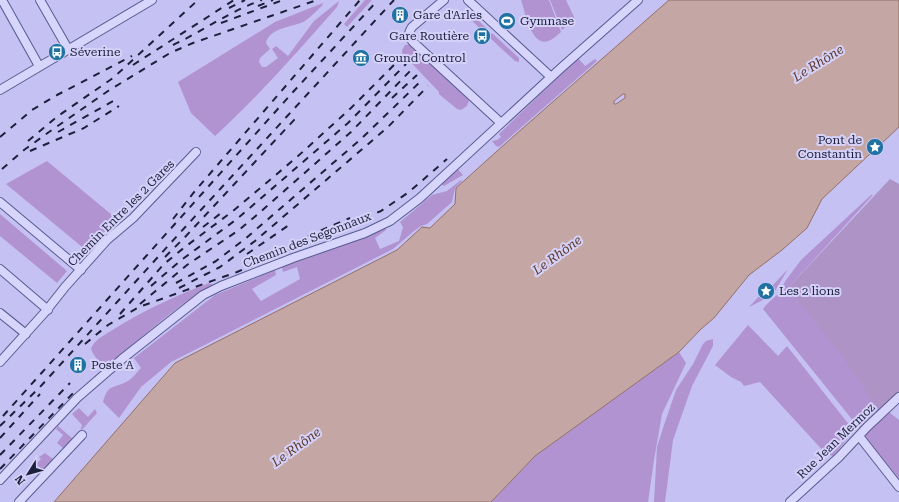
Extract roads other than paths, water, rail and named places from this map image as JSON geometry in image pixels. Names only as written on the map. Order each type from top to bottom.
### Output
[{"type":"street","points":[[2,0],[40,66]]},
{"type":"street","points":[[40,0],[68,49]]},
{"type":"street","points":[[0,90],[152,0]]},
{"type":"street","points":[[444,0],[412,28],[409,32],[409,36],[413,42],[501,123]]},
{"type":"street","points":[[468,0],[551,77]]},
{"type":"street","name":"Chemin des Segonnaux","points":[[0,480],[77,398],[127,354],[203,294],[293,258],[365,233],[390,221],[420,198],[551,77],[638,0]]},
{"type":"street","name":"Chemin Entre les 2 Gares","points":[[1,359],[48,310],[65,287],[107,240],[133,218],[196,152]]},
{"type":"street","points":[[0,202],[81,270]]},
{"type":"street","points":[[0,269],[48,310]]},
{"type":"street","points":[[0,312],[26,334]]},
{"type":"street","name":"Rue Jean Mermoz","points":[[790,502],[899,397]]},
{"type":"street","points":[[19,502],[82,435]]},
{"type":"street","points":[[859,436],[899,487]]},
{"type":"water","name":"Le Rhône","points":[[669,0],[899,0],[899,127],[881,144],[878,142],[869,148],[872,152],[822,199],[807,228],[782,250],[749,275],[714,318],[679,352],[535,456],[491,502],[54,502],[175,363],[397,250],[422,227],[430,228],[455,204],[456,188]],"holes":[[[625,94],[625,98],[614,104],[614,101]]]},
{"type":"railway","points":[[28,141],[58,116],[113,78],[198,0]]},
{"type":"railway","points":[[133,65],[234,0]]},
{"type":"railway","points":[[229,8],[245,0]]},
{"type":"railway","points":[[173,45],[228,15],[262,0]]},
{"type":"railway","points":[[258,6],[273,0]]},
{"type":"railway","points":[[221,23],[283,0]]},
{"type":"railway","points":[[2,169],[24,150],[108,91],[170,53],[193,43],[317,0]]},
{"type":"railway","points":[[173,219],[195,191],[360,0]]},
{"type":"railway","points":[[3,416],[293,92],[378,0]]},
{"type":"railway","points":[[0,426],[40,387],[394,0]]},
{"type":"railway","points":[[0,137],[32,110],[57,95],[132,56]]},
{"type":"railway","points":[[120,314],[164,264],[233,211],[297,157],[351,108],[400,59]]},
{"type":"railway","points":[[151,286],[180,261],[237,219],[348,123],[406,64]]},
{"type":"railway","points":[[140,304],[187,265],[239,230],[258,214],[351,132],[412,69]]},
{"type":"railway","points":[[392,98],[417,75]]},
{"type":"railway","points":[[176,283],[216,261],[245,239],[361,139],[422,80]]},
{"type":"railway","points":[[179,288],[220,267],[255,241],[388,127],[428,86]]},
{"type":"railway","points":[[58,132],[115,100]]},
{"type":"railway","points":[[30,151],[84,128],[119,106]]},
{"type":"railway","points":[[165,257],[295,119]]},
{"type":"railway","points":[[85,344],[108,325],[139,307],[237,272],[381,211],[409,192],[447,159]]},
{"type":"railway","points":[[203,227],[225,210]]},
{"type":"railway","points":[[308,236],[350,218]]},
{"type":"railway","points":[[247,254],[289,225]]},
{"type":"railway","points":[[0,455],[70,383]]},
{"type":"railway","points":[[0,469],[77,389]]},
{"type":"railway","points":[[0,438],[40,394]]},
{"type":"place","name":"Gare d'Arles","points":[[400,15]]},
{"type":"place","name":"Gymnase","points":[[507,21]]},
{"type":"place","name":"Gare Routière","points":[[482,36]]},
{"type":"place","name":"Séverine","points":[[57,52]]},
{"type":"place","name":"Ground Control","points":[[361,58]]},
{"type":"place","name":"Pont de Constantin","points":[[875,147]]},
{"type":"place","name":"Les 2 lions","points":[[766,291]]},
{"type":"place","name":"Poste A","points":[[78,365]]}]
